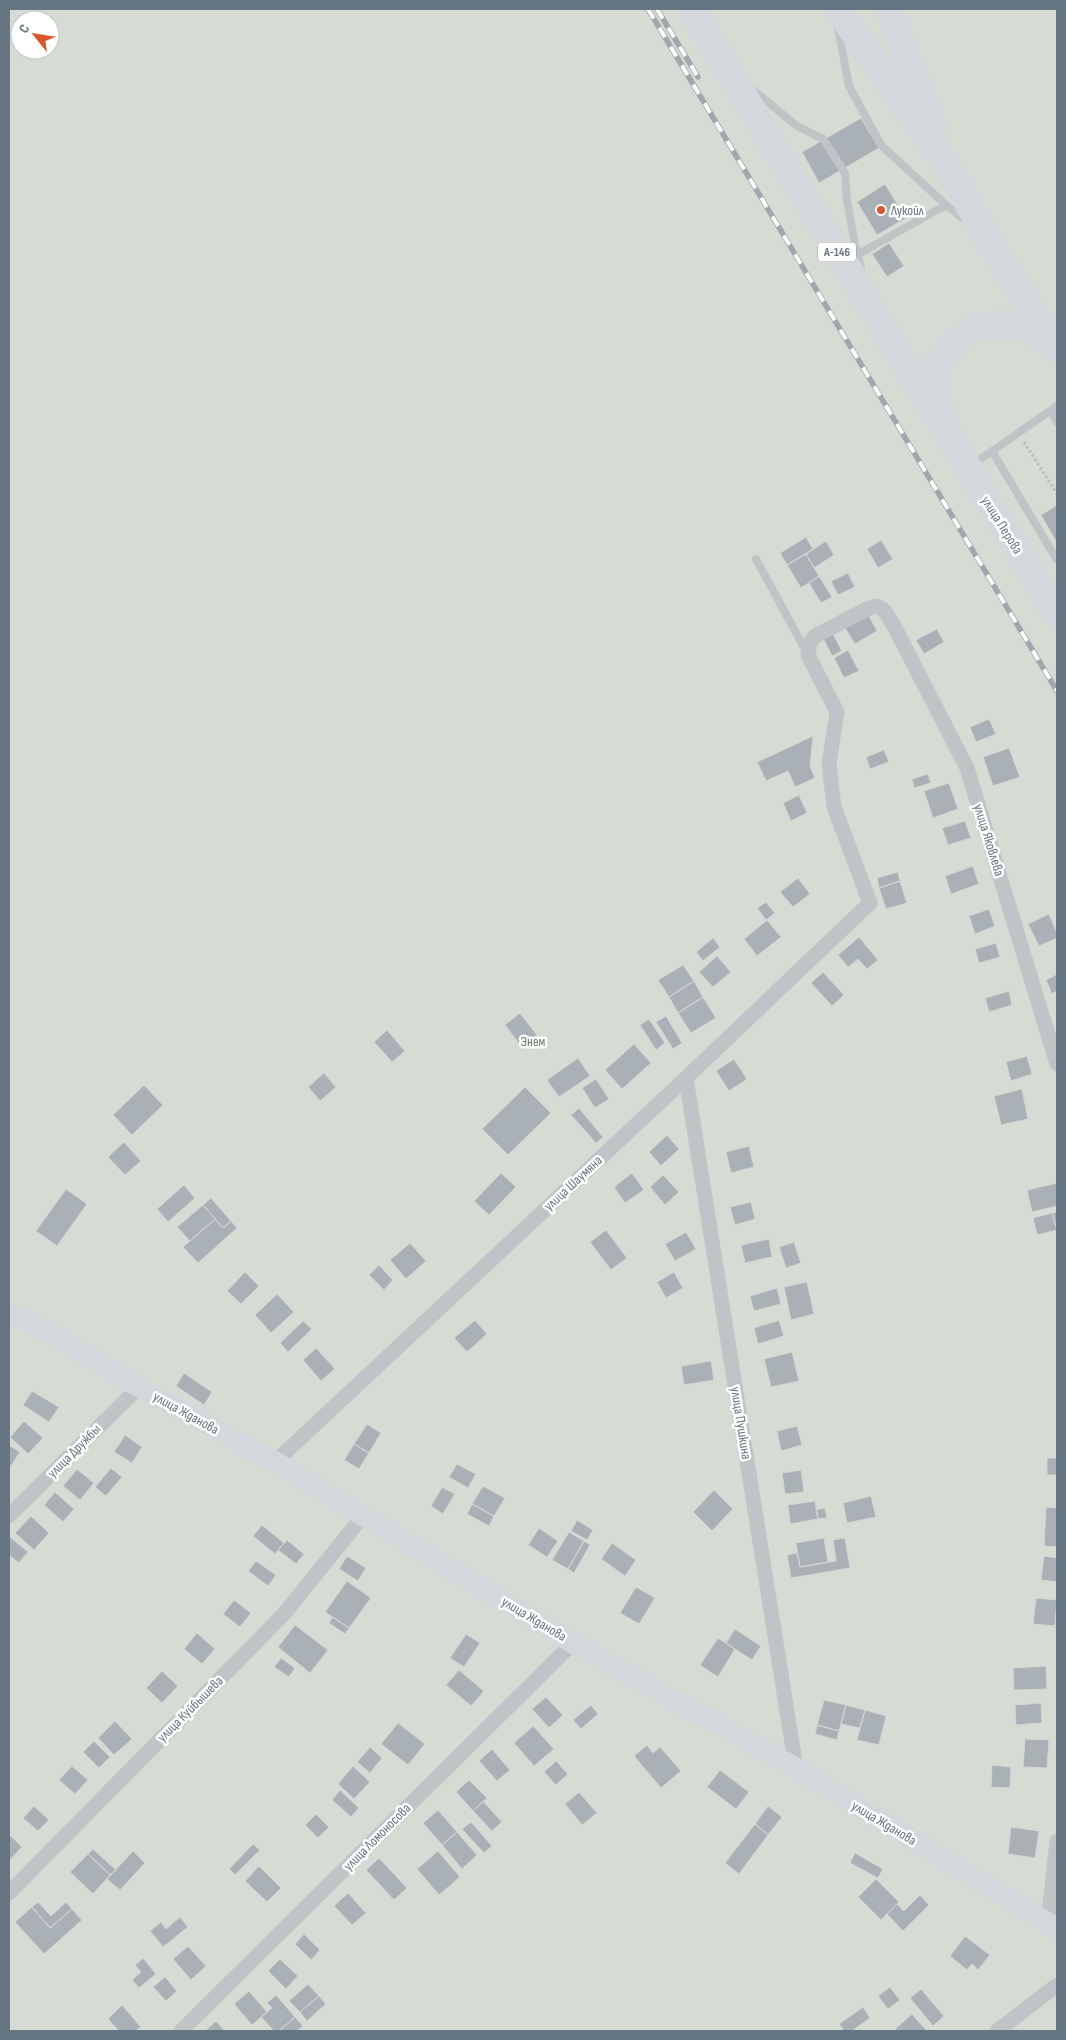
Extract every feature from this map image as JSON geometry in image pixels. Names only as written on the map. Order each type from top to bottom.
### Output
[{"type":"highway","name":"А-146","points":[[691,9],[948,436]]},
{"type":"highway","points":[[838,9],[952,173]]},
{"type":"highway","name":"А-146","points":[[889,9],[952,173],[986,236],[1057,349]]},
{"type":"highway","name":"А-146","points":[[948,436],[935,390],[937,366],[955,342],[978,327],[1000,324],[1029,329],[1057,349]]},
{"type":"highway","name":"улица Перова","points":[[948,436],[1057,614]]},
{"type":"street","name":"улица Яковлева","points":[[808,655],[810,643],[815,636],[876,606],[884,610],[894,626],[967,768],[1057,1064]]},
{"type":"street","name":"улица Шаумяна","points":[[274,1462],[686,1078],[870,903],[834,807],[829,764],[837,712],[808,655]]},
{"type":"street","name":"улица Пушкина","points":[[686,1078],[796,1768]]},
{"type":"street","name":"улица Жданова","points":[[9,1313],[34,1323],[139,1387],[274,1462],[573,1643],[796,1768],[1053,1927]]},
{"type":"street","name":"улица Дружбы","points":[[9,1516],[139,1387]]},
{"type":"street","name":"улица Куйбышева","points":[[9,1893],[283,1614],[363,1516]]},
{"type":"street","name":"улица Ломоносова","points":[[181,2031],[573,1643]]},
{"type":"street","points":[[1053,1927],[1057,1841]]},
{"type":"street","points":[[997,2031],[1057,1985]]},
{"type":"lane","points":[[832,9],[840,35],[849,86],[881,145],[946,205],[986,236]]},
{"type":"lane","points":[[728,68],[797,126],[823,139],[844,173],[857,255],[863,273]]},
{"type":"lane","points":[[857,255],[946,205]]},
{"type":"lane","points":[[867,283],[883,329]]},
{"type":"lane","points":[[967,468],[1054,409],[1057,422]]},
{"type":"lane","points":[[992,452],[1057,560]]},
{"type":"lane","points":[[756,559],[808,655]]},
{"type":"path","points":[[1018,433],[1057,494]]},
{"type":"green space","name":"Энем","points":[[9,9],[1057,9],[1057,2031],[9,2031]]},
{"type":"building","points":[[861,118],[879,148],[819,183],[802,152]]},
{"type":"building","name":"Лукойл","points":[[885,184],[906,218],[877,235],[857,202]]},
{"type":"building","points":[[889,243],[904,266],[887,277],[872,254]]},
{"type":"building","points":[[1057,505],[1057,543],[1041,515]]},
{"type":"building","points":[[806,537],[813,549],[787,565],[780,553]]},
{"type":"building","points":[[881,540],[893,559],[878,568],[867,549]]},
{"type":"building","points":[[826,541],[834,555],[814,568],[806,554]]},
{"type":"building","points":[[806,554],[819,576],[801,588],[787,565]]},
{"type":"building","points":[[848,573],[855,587],[838,595],[831,581]]},
{"type":"building","points":[[819,576],[832,597],[821,603],[809,583]]},
{"type":"building","points":[[868,614],[877,631],[855,644],[845,628]]},
{"type":"building","points":[[937,629],[944,642],[924,654],[916,640]]},
{"type":"building","points":[[831,630],[842,651],[832,656],[821,634]]},
{"type":"building","points":[[848,650],[859,671],[844,678],[834,658]]},
{"type":"building","points":[[989,719],[996,734],[976,742],[970,727]]},
{"type":"building","points":[[813,736],[810,766],[815,778],[795,787],[788,771],[766,781],[757,762]]},
{"type":"building","points":[[1009,748],[1020,777],[993,786],[983,757]]},
{"type":"building","points":[[884,750],[889,762],[870,769],[866,757]]},
{"type":"building","points":[[928,774],[931,783],[914,788],[912,779]]},
{"type":"building","points":[[949,783],[958,809],[933,818],[924,791]]},
{"type":"building","points":[[799,795],[807,813],[791,821],[783,803]]},
{"type":"building","points":[[965,821],[971,838],[948,845],[942,828]]},
{"type":"building","points":[[973,866],[979,884],[951,894],[945,876]]},
{"type":"building","points":[[898,872],[900,881],[879,888],[877,878]]},
{"type":"building","points":[[798,878],[810,894],[793,907],[780,892]]},
{"type":"building","points":[[900,881],[907,903],[886,909],[879,888]]},
{"type":"building","points":[[766,902],[775,913],[766,920],[757,908]]},
{"type":"building","points":[[989,909],[995,926],[975,934],[969,916]]},
{"type":"building","points":[[1049,914],[1057,933],[1057,938],[1039,946],[1028,924]]},
{"type":"building","points":[[767,920],[781,937],[757,956],[744,939]]},
{"type":"building","points":[[859,937],[878,960],[867,969],[858,959],[848,967],[838,955]]},
{"type":"building","points":[[713,938],[720,947],[703,961],[696,952]]},
{"type":"building","points":[[996,943],[1000,957],[979,963],[975,949]]},
{"type":"building","points":[[717,956],[731,972],[713,987],[699,972]]},
{"type":"building","points":[[683,965],[694,981],[669,997],[658,980]]},
{"type":"building","points":[[823,972],[844,995],[832,1006],[811,983]]},
{"type":"building","points":[[1057,974],[1057,991],[1052,994],[1046,980]]},
{"type":"building","points":[[694,981],[703,997],[678,1013],[669,997]]},
{"type":"building","points":[[1009,991],[1012,1005],[989,1012],[985,998]]},
{"type":"building","points":[[703,997],[716,1018],[691,1033],[678,1013]]},
{"type":"building","points":[[520,1013],[537,1035],[521,1046],[505,1025]]},
{"type":"building","points":[[666,1016],[682,1043],[673,1049],[656,1022]]},
{"type":"building","points":[[649,1019],[665,1043],[656,1050],[640,1025]]},
{"type":"building","points":[[387,1030],[405,1051],[392,1062],[374,1042]]},
{"type":"building","points":[[634,1044],[651,1063],[622,1089],[605,1070]]},
{"type":"building","points":[[1027,1056],[1032,1074],[1011,1081],[1006,1062]]},
{"type":"building","points":[[578,1058],[590,1076],[559,1097],[547,1080]]},
{"type":"building","points":[[734,1059],[747,1079],[729,1091],[716,1071]]},
{"type":"building","points":[[324,1073],[336,1087],[320,1101],[308,1087]]},
{"type":"building","points":[[596,1079],[609,1099],[595,1108],[582,1088]]},
{"type":"building","points":[[144,1085],[163,1105],[132,1135],[113,1115]]},
{"type":"building","points":[[525,1087],[551,1113],[508,1155],[482,1129]]},
{"type":"building","points":[[1022,1089],[1028,1119],[1001,1125],[994,1096]]},
{"type":"building","points":[[579,1108],[603,1137],[596,1143],[571,1115]]},
{"type":"building","points":[[667,1135],[679,1149],[661,1166],[649,1152]]},
{"type":"building","points":[[124,1142],[141,1161],[125,1175],[108,1157]]},
{"type":"building","points":[[749,1146],[754,1167],[731,1173],[726,1152]]},
{"type":"building","points":[[501,1173],[516,1187],[489,1215],[474,1201]]},
{"type":"building","points":[[632,1173],[644,1190],[625,1203],[614,1187]]},
{"type":"building","points":[[663,1175],[679,1192],[665,1205],[650,1187]]},
{"type":"building","points":[[1057,1183],[1057,1206],[1032,1212],[1027,1190]]},
{"type":"building","points":[[184,1185],[195,1198],[168,1222],[157,1209]]},
{"type":"building","points":[[66,1189],[87,1204],[57,1246],[36,1231]]},
{"type":"building","points":[[211,1198],[231,1221],[223,1228],[203,1205]]},
{"type":"building","points":[[751,1202],[755,1219],[735,1225],[730,1207]]},
{"type":"building","points":[[203,1205],[215,1219],[190,1241],[177,1227]]},
{"type":"building","points":[[1057,1212],[1057,1230],[1052,1213]]},
{"type":"building","points":[[1052,1213],[1057,1230],[1037,1235],[1033,1218]]},
{"type":"building","points":[[215,1219],[223,1228],[231,1221],[237,1228],[198,1263],[183,1247]]},
{"type":"building","points":[[606,1230],[627,1258],[611,1270],[590,1242]]},
{"type":"building","points":[[686,1232],[696,1249],[675,1261],[665,1244]]},
{"type":"building","points":[[769,1239],[772,1257],[745,1263],[741,1245]]},
{"type":"building","points":[[794,1242],[801,1263],[786,1268],[779,1247]]},
{"type":"building","points":[[410,1243],[426,1261],[406,1279],[390,1260]]},
{"type":"building","points":[[379,1265],[393,1280],[384,1290],[369,1275]]},
{"type":"building","points":[[245,1272],[259,1286],[241,1304],[227,1291]]},
{"type":"building","points":[[674,1272],[683,1288],[666,1298],[657,1282]]},
{"type":"building","points":[[807,1282],[814,1314],[791,1320],[784,1287]]},
{"type":"building","points":[[777,1288],[781,1304],[754,1311],[750,1296]]},
{"type":"building","points":[[277,1294],[294,1312],[271,1333],[255,1315]]},
{"type":"building","points":[[475,1320],[487,1334],[467,1352],[454,1338]]},
{"type":"building","points":[[779,1320],[784,1336],[758,1344],[754,1328]]},
{"type":"building","points":[[303,1321],[312,1329],[288,1352],[280,1343]]},
{"type":"building","points":[[316,1348],[335,1369],[321,1381],[303,1360]]},
{"type":"building","points":[[792,1352],[799,1381],[771,1387],[764,1359]]},
{"type":"building","points":[[711,1361],[714,1380],[684,1385],[681,1366]]},
{"type":"building","points":[[184,1373],[212,1392],[204,1405],[176,1386]]},
{"type":"building","points":[[32,1391],[59,1407],[49,1422],[23,1405]]},
{"type":"building","points":[[24,1421],[43,1438],[28,1454],[10,1437]]},
{"type":"building","points":[[367,1424],[381,1433],[369,1453],[354,1444]]},
{"type":"building","points":[[797,1426],[802,1445],[781,1451],[777,1431]]},
{"type":"building","points":[[125,1435],[142,1447],[132,1463],[114,1452]]},
{"type":"building","points":[[354,1444],[369,1453],[359,1469],[344,1460]]},
{"type":"building","points":[[9,1445],[20,1452],[9,1469]]},
{"type":"building","points":[[1047,1458],[1057,1458],[1057,1475],[1047,1475]]},
{"type":"building","points":[[457,1464],[476,1474],[468,1488],[449,1477]]},
{"type":"building","points":[[111,1468],[122,1477],[106,1496],[95,1487]]},
{"type":"building","points":[[77,1469],[94,1483],[80,1500],[63,1486]]},
{"type":"building","points":[[801,1470],[804,1492],[785,1494],[782,1473]]},
{"type":"building","points":[[483,1486],[505,1498],[494,1516],[472,1504]]},
{"type":"building","points":[[442,1487],[455,1494],[443,1514],[431,1506]]},
{"type":"building","points":[[714,1490],[733,1509],[712,1531],[693,1512]]},
{"type":"building","points":[[55,1492],[74,1509],[63,1522],[44,1505]]},
{"type":"building","points":[[871,1496],[876,1517],[847,1523],[843,1503]]},
{"type":"building","points":[[815,1501],[818,1519],[790,1524],[788,1505]]},
{"type":"building","points":[[472,1504],[494,1516],[489,1526],[467,1514]]},
{"type":"building","points":[[1046,1507],[1057,1508],[1057,1547],[1044,1546]]},
{"type":"building","points":[[825,1508],[827,1518],[818,1519],[816,1510]]},
{"type":"building","points":[[31,1516],[49,1533],[34,1550],[15,1533]]},
{"type":"building","points":[[577,1520],[593,1530],[587,1540],[571,1531]]},
{"type":"building","points":[[262,1525],[284,1543],[275,1554],[253,1536]]},
{"type":"building","points":[[539,1528],[558,1541],[547,1557],[528,1545]]},
{"type":"building","points":[[569,1532],[584,1541],[568,1569],[552,1560]]},
{"type":"building","points":[[9,1536],[28,1552],[19,1563],[9,1555]]},
{"type":"building","points":[[824,1538],[828,1562],[800,1567],[796,1543]]},
{"type":"building","points":[[845,1538],[850,1568],[791,1578],[787,1555],[797,1553],[800,1567],[836,1561],[833,1540]]},
{"type":"building","points":[[287,1540],[304,1554],[296,1564],[278,1550]]},
{"type":"building","points":[[584,1541],[590,1545],[574,1573],[568,1569]]},
{"type":"building","points":[[612,1543],[636,1560],[625,1576],[601,1559]]},
{"type":"building","points":[[347,1556],[366,1568],[358,1581],[339,1569]]},
{"type":"building","points":[[1044,1556],[1057,1558],[1057,1582],[1041,1580]]},
{"type":"building","points":[[256,1561],[276,1575],[268,1586],[248,1571]]},
{"type":"building","points":[[347,1581],[371,1598],[349,1628],[325,1612]]},
{"type":"building","points":[[636,1587],[655,1598],[639,1624],[620,1613]]},
{"type":"building","points":[[1036,1598],[1057,1600],[1055,1626],[1033,1624]]},
{"type":"building","points":[[234,1600],[251,1613],[240,1627],[223,1614]]},
{"type":"building","points":[[333,1617],[349,1628],[345,1634],[329,1623]]},
{"type":"building","points":[[295,1625],[328,1650],[310,1673],[278,1647]]},
{"type":"building","points":[[735,1629],[761,1646],[752,1660],[726,1643]]},
{"type":"building","points":[[197,1633],[215,1649],[202,1664],[184,1649]]},
{"type":"building","points":[[466,1634],[480,1643],[464,1667],[450,1658]]},
{"type":"building","points":[[718,1638],[735,1649],[718,1677],[700,1665]]},
{"type":"building","points":[[281,1658],[295,1668],[289,1677],[274,1667]]},
{"type":"building","points":[[1046,1666],[1047,1689],[1014,1690],[1013,1668]]},
{"type":"building","points":[[459,1670],[484,1691],[471,1706],[446,1685]]},
{"type":"building","points":[[162,1671],[178,1686],[162,1703],[146,1688]]},
{"type":"building","points":[[546,1697],[563,1715],[549,1728],[532,1709]]},
{"type":"building","points":[[824,1700],[846,1705],[839,1731],[817,1725]]},
{"type":"building","points":[[1041,1703],[1042,1723],[1016,1725],[1015,1705]]},
{"type":"building","points":[[591,1705],[598,1714],[581,1729],[573,1720]]},
{"type":"building","points":[[846,1705],[865,1710],[860,1728],[841,1724]]},
{"type":"building","points":[[865,1710],[886,1716],[879,1745],[857,1740]]},
{"type":"building","points":[[115,1721],[132,1739],[114,1755],[98,1738]]},
{"type":"building","points":[[398,1723],[425,1744],[408,1765],[381,1744]]},
{"type":"building","points":[[817,1725],[839,1731],[837,1740],[815,1734]]},
{"type":"building","points":[[533,1726],[554,1749],[534,1766],[514,1743]]},
{"type":"building","points":[[1025,1739],[1049,1740],[1047,1768],[1023,1767]]},
{"type":"building","points":[[94,1741],[110,1757],[99,1768],[83,1752]]},
{"type":"building","points":[[647,1745],[653,1753],[660,1747],[681,1771],[661,1788],[634,1756]]},
{"type":"building","points":[[370,1747],[382,1758],[370,1773],[357,1762]]},
{"type":"building","points":[[492,1749],[510,1770],[497,1781],[479,1761]]},
{"type":"building","points":[[556,1761],[568,1774],[556,1785],[544,1772]]},
{"type":"building","points":[[992,1765],[1011,1767],[1010,1788],[991,1787]]},
{"type":"building","points":[[72,1766],[88,1780],[75,1794],[59,1780]]},
{"type":"building","points":[[353,1766],[370,1782],[354,1799],[338,1784]]},
{"type":"building","points":[[720,1770],[749,1792],[736,1809],[707,1787]]},
{"type":"building","points":[[469,1780],[487,1798],[473,1811],[456,1792]]},
{"type":"building","points":[[340,1790],[359,1808],[351,1817],[332,1800]]},
{"type":"building","points":[[579,1792],[597,1813],[582,1825],[565,1804]]},
{"type":"building","points":[[483,1801],[502,1822],[492,1831],[473,1811]]},
{"type":"building","points":[[34,1806],[49,1820],[38,1831],[23,1818]]},
{"type":"building","points":[[768,1806],[782,1817],[768,1835],[755,1824]]},
{"type":"building","points":[[438,1810],[457,1832],[442,1845],[423,1823]]},
{"type":"building","points":[[316,1814],[329,1827],[318,1838],[305,1825]]},
{"type":"building","points":[[471,1822],[492,1846],[484,1853],[462,1829]]},
{"type":"building","points":[[755,1824],[768,1835],[739,1874],[725,1863]]},
{"type":"building","points":[[1011,1827],[1039,1831],[1035,1858],[1008,1854]]},
{"type":"building","points":[[457,1832],[477,1855],[462,1869],[442,1845]]},
{"type":"building","points":[[9,1834],[22,1847],[9,1861]]},
{"type":"building","points":[[253,1844],[260,1850],[235,1875],[229,1869]]},
{"type":"building","points":[[93,1849],[116,1870],[110,1875],[88,1854]]},
{"type":"building","points":[[133,1851],[145,1863],[120,1890],[107,1879]]},
{"type":"building","points":[[438,1851],[460,1877],[439,1895],[417,1869]]},
{"type":"building","points":[[855,1853],[883,1869],[878,1878],[850,1863]]},
{"type":"building","points":[[88,1854],[110,1875],[93,1894],[70,1872]]},
{"type":"building","points":[[379,1858],[407,1888],[394,1900],[366,1870]]},
{"type":"building","points":[[259,1866],[281,1888],[267,1902],[245,1881]]},
{"type":"building","points":[[876,1879],[899,1902],[881,1920],[858,1897]]},
{"type":"building","points":[[348,1893],[366,1913],[352,1925],[334,1906]]},
{"type":"building","points":[[920,1895],[929,1905],[903,1931],[887,1914],[897,1904],[904,1911]]},
{"type":"building","points":[[38,1902],[51,1916],[66,1902],[72,1909],[50,1928],[32,1907]]},
{"type":"building","points":[[32,1907],[50,1928],[72,1909],[82,1920],[44,1954],[15,1922]]},
{"type":"building","points":[[180,1917],[188,1927],[163,1947],[150,1931],[161,1922],[166,1929]]},
{"type":"building","points":[[304,1934],[320,1950],[311,1960],[295,1944]]},
{"type":"building","points":[[965,1936],[990,1955],[978,1970],[972,1964],[967,1970],[950,1956]]},
{"type":"building","points":[[188,1946],[206,1966],[191,1980],[173,1959]]},
{"type":"building","points":[[143,1958],[156,1974],[139,1988],[132,1980],[141,1972],[135,1965]]},
{"type":"building","points":[[280,1959],[298,1976],[286,1989],[268,1971]]},
{"type":"building","points":[[165,1977],[177,1991],[166,2001],[153,1987]]},
{"type":"building","points":[[308,1984],[319,1996],[300,2012],[289,2001]]},
{"type":"building","points":[[890,1987],[900,2000],[888,2009],[878,1996]]},
{"type":"building","points":[[921,1989],[944,2016],[933,2026],[910,1998]]},
{"type":"building","points":[[249,1991],[267,2012],[252,2025],[234,2004]]},
{"type":"building","points":[[276,1995],[295,2017],[279,2031],[274,2031],[261,2017],[272,2008],[267,2003]]},
{"type":"building","points":[[319,1996],[326,2004],[307,2021],[300,2012]]},
{"type":"building","points":[[122,2005],[141,2027],[136,2031],[119,2031],[108,2019]]},
{"type":"building","points":[[863,2007],[870,2018],[852,2031],[844,2031],[839,2024]]},
{"type":"building","points":[[912,2014],[927,2031],[897,2031],[895,2029]]},
{"type":"building","points":[[295,2017],[303,2026],[297,2031],[279,2031]]},
{"type":"building","points":[[216,2021],[225,2031],[205,2031]]},
{"type":"railway","points":[[648,9],[1057,691]]},
{"type":"railway","points":[[657,9],[698,77]]},
{"type":"place","name":"Лукойл","points":[[881,210]]}]
